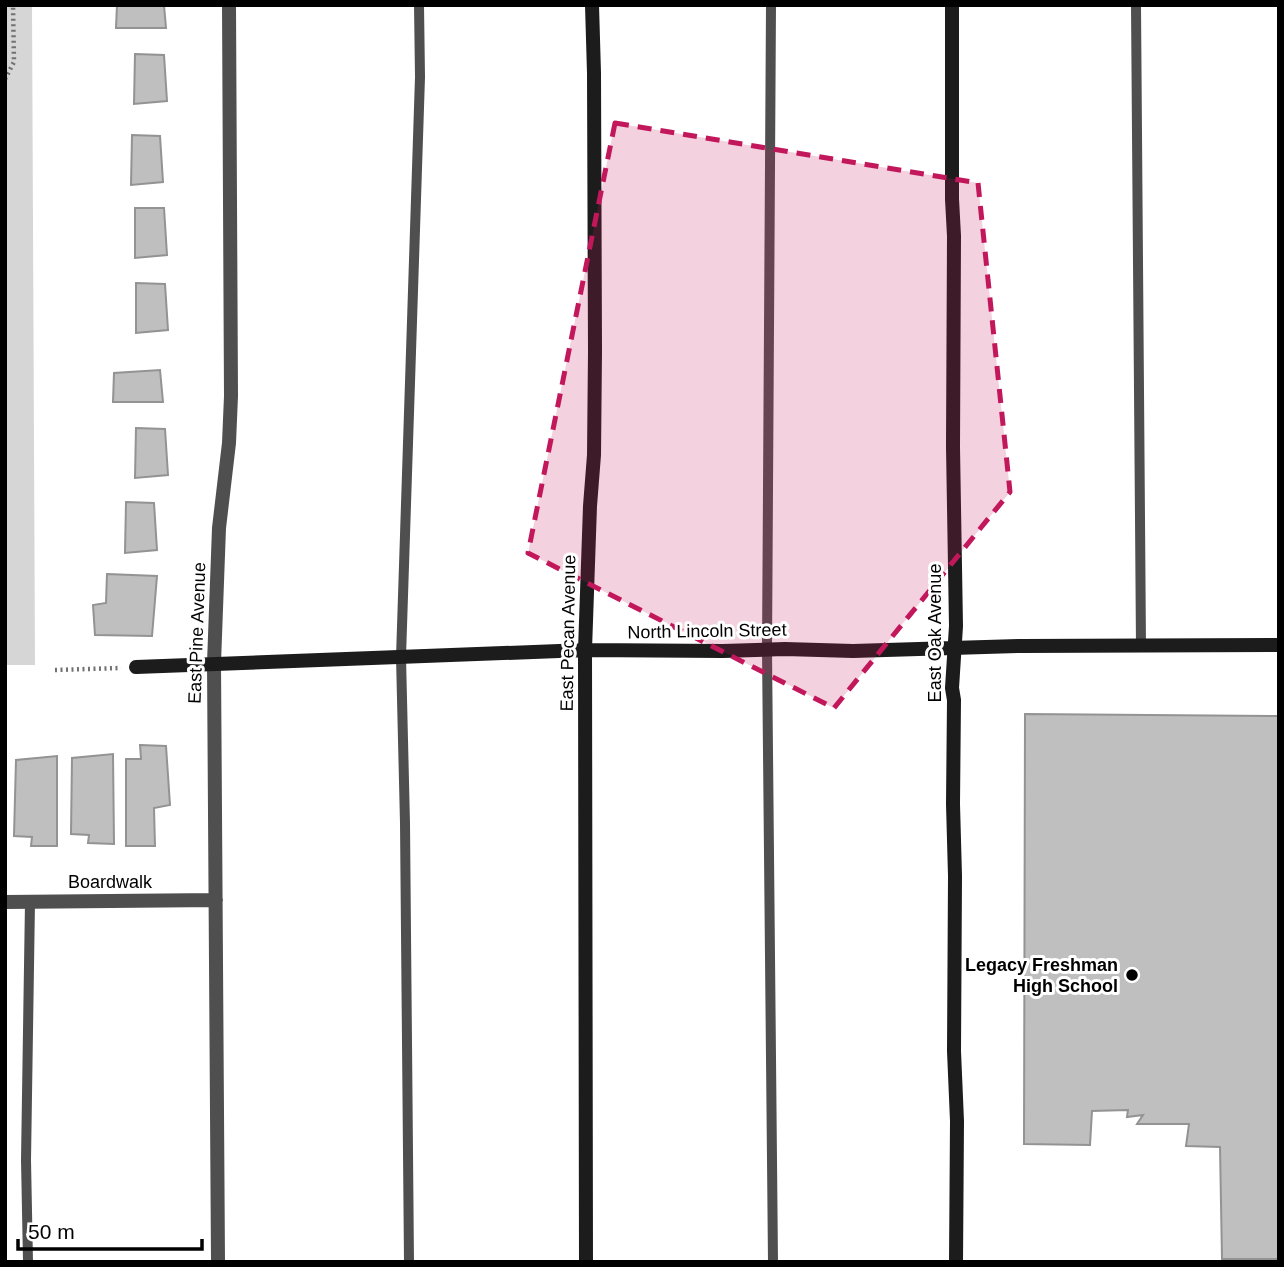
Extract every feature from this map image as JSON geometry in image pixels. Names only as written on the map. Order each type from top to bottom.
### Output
[{"type":"street","name":"East Pine Avenue","points":[[218,1262],[214,663],[219,528],[229,443],[231,396],[229,5]]},
{"type":"street","name":"East Pecan Avenue","points":[[586,1262],[585,650],[594,444],[592,5]]},
{"type":"street","name":"East Oak Avenue","points":[[952,5],[956,626],[952,688],[956,1262]]},
{"type":"street","name":"North Lincoln Street","points":[[136,667],[585,650],[723,652],[1089,645],[1279,645]]},
{"type":"street","name":"Boardwalk","points":[[5,902],[216,900]]},
{"type":"lane","points":[[409,1262],[401,657],[419,91],[419,5]]},
{"type":"lane","points":[[771,5],[767,650],[773,1262]]},
{"type":"lane","points":[[1136,5],[1141,647]]},
{"type":"lane","points":[[27,1262],[30,902]]},
{"type":"path","points":[[5,79],[14,62],[13,5]]},
{"type":"path","points":[[55,670],[136,667]]},
{"type":"highlighted area","points":[[615,123],[978,183],[1010,492],[834,708],[528,553]]},
{"type":"shaded area","points":[[5,5],[32,5],[35,665],[5,665]]},
{"type":"building","points":[[117,5],[164,5],[166,28],[116,28]]},
{"type":"building","points":[[135,54],[164,55],[167,101],[134,104]]},
{"type":"building","points":[[132,135],[160,136],[163,182],[131,185]]},
{"type":"building","points":[[135,208],[164,208],[167,255],[135,258]]},
{"type":"building","points":[[136,283],[165,284],[168,330],[136,333]]},
{"type":"building","points":[[160,370],[163,402],[113,402],[114,373]]},
{"type":"building","points":[[136,428],[165,429],[168,475],[135,478]]},
{"type":"building","points":[[126,502],[154,503],[157,550],[125,553]]},
{"type":"building","points":[[107,574],[157,576],[152,636],[95,635],[93,605],[106,603]]},
{"type":"building","name":"Legacy Freshman High School","points":[[1025,714],[1279,716],[1279,1259],[1222,1259],[1220,1147],[1186,1146],[1189,1124],[1137,1124],[1143,1115],[1127,1117],[1128,1110],[1092,1111],[1090,1145],[1024,1144]]},
{"type":"building","points":[[140,745],[166,746],[170,805],[154,808],[155,846],[126,846],[126,759],[141,759]]},
{"type":"building","points":[[113,754],[114,844],[88,843],[89,835],[71,834],[72,758]]},
{"type":"building","points":[[57,756],[57,846],[31,846],[32,837],[14,836],[16,760]]},
{"type":"place","name":"Legacy Freshman High School","points":[[1132,975]]}]
